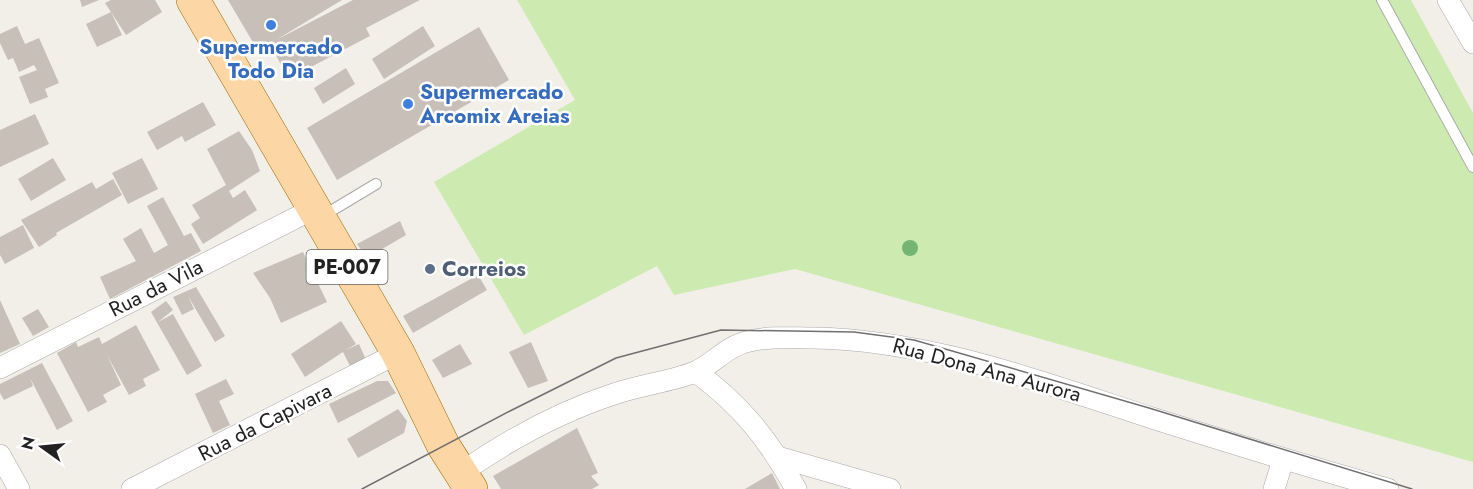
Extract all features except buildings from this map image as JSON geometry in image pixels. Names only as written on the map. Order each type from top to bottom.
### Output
[{"type":"main road","name":"PE-007","points":[[193,0],[398,354],[443,446],[466,481]]},
{"type":"street","points":[[1448,0],[1473,43]]},
{"type":"street","name":"Rua da Vila","points":[[0,368],[316,214]]},
{"type":"street","name":"Rua Dona Ana Aurora","points":[[466,481],[499,447],[556,417],[612,394],[696,372],[733,346],[750,340],[831,338],[883,342],[989,366],[1282,460],[1388,489]]},
{"type":"street","name":"Rua da Capivara","points":[[132,489],[398,354]]},
{"type":"street","points":[[696,372],[735,403],[778,457],[796,489]]},
{"type":"street","points":[[0,454],[19,489]]},
{"type":"street","points":[[778,457],[890,489]]},
{"type":"street","points":[[1274,489],[1282,460]]},
{"type":"lane","points":[[1382,0],[1473,167]]},
{"type":"lane","points":[[316,214],[376,184]]},
{"type":"green space","points":[[517,0],[1411,0],[1473,113],[1473,462],[795,269],[674,295],[657,266],[524,335],[434,182],[575,100]]},
{"type":"tram line","points":[[362,489],[616,358],[721,330],[854,332],[914,340],[1149,408],[1412,489]]},
{"type":"place","name":"Supermercado Todo Dia","points":[[271,25]]},
{"type":"place","name":"Supermercado Arcomix Areias","points":[[408,104]]},
{"type":"place","name":"Correios","points":[[430,269]]}]
